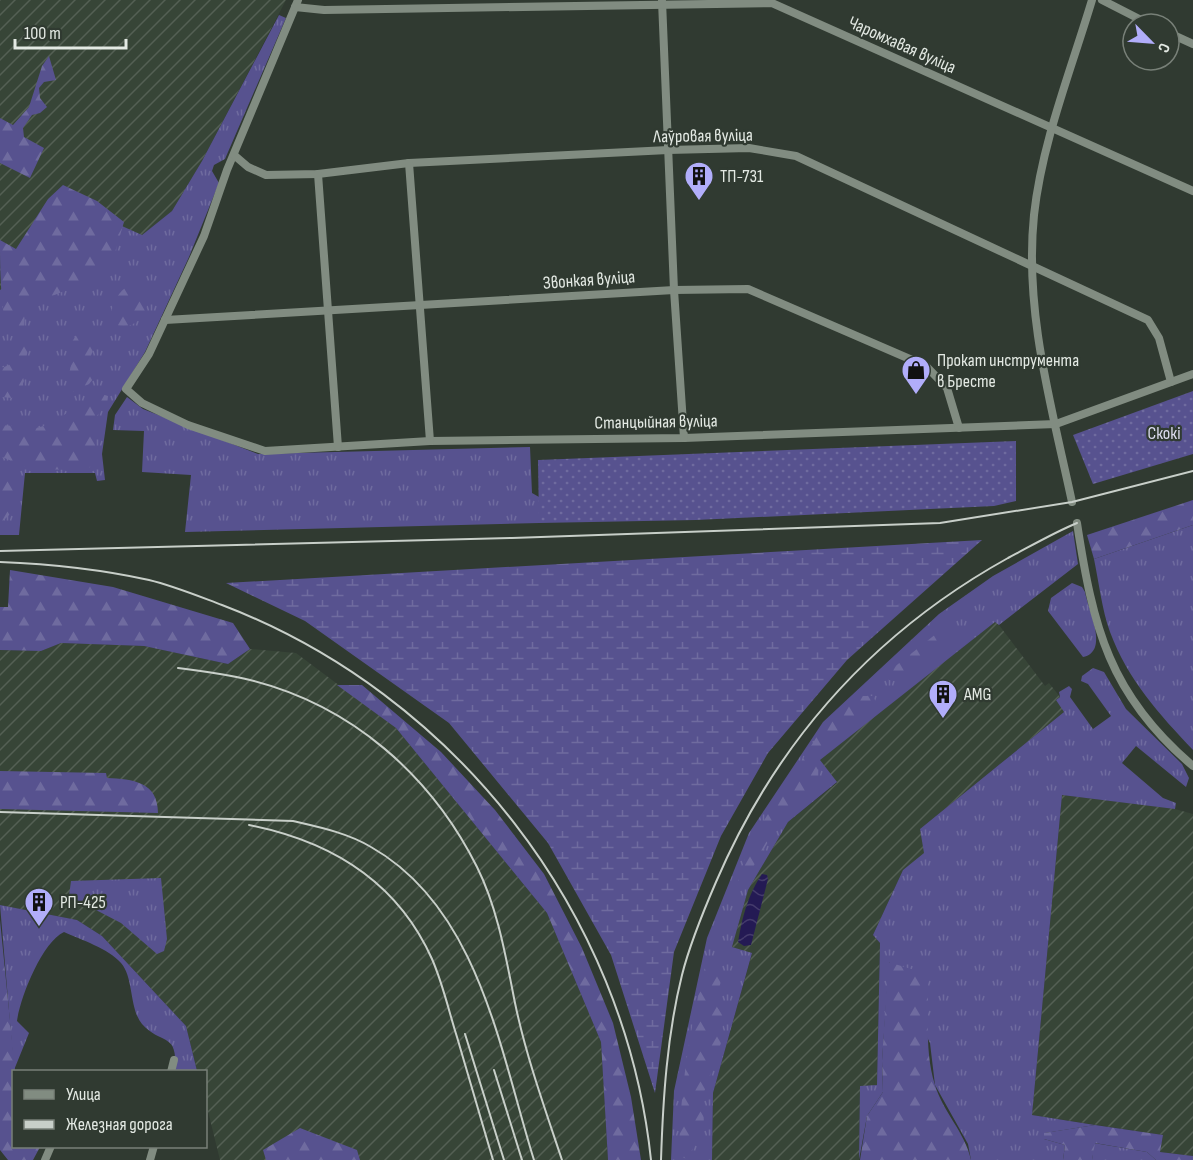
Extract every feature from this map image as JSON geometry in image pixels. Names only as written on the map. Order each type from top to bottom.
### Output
[{"type":"street","points":[[1072,502],[1033,303],[1034,215],[1053,129],[1092,0]]},
{"type":"street","points":[[1102,0],[1126,12]]},
{"type":"street","points":[[165,320],[204,236],[234,155],[296,3]]},
{"type":"street","name":"Чаромхавая вуліца","points":[[296,3],[324,10],[772,3],[1193,191]]},
{"type":"street","points":[[662,3],[674,290],[684,438]]},
{"type":"street","name":"Лаўровая вуліца","points":[[234,155],[248,167],[266,175],[318,174],[409,163],[668,150],[749,148],[796,156],[1006,256],[1148,320],[1159,338],[1171,382]]},
{"type":"street","points":[[409,163],[430,441]]},
{"type":"street","points":[[318,174],[338,447]]},
{"type":"street","name":"Звонкая вуліца","points":[[165,320],[328,308],[418,306],[674,290],[748,289],[926,366],[947,388],[959,428]]},
{"type":"street","name":"Станцыйная вуліца","points":[[165,320],[149,354],[126,389],[142,403],[188,426],[265,451],[430,441],[684,438],[1056,424],[1193,374]]},
{"type":"street","points":[[1077,523],[1094,612],[1105,651],[1131,699],[1156,733],[1193,766]]},
{"type":"street","points":[[171,1070],[174,1060]]},
{"type":"shaded area","points":[[0,0],[286,0],[202,161],[172,211],[142,235],[0,290],[0,145],[12,125],[0,118]]},
{"type":"shaded area","points":[[996,621],[1045,686],[1049,683],[1060,697],[1056,700],[1065,711],[920,829],[925,853],[903,870],[873,935],[880,943],[877,1086],[860,1087],[859,1160],[712,1160],[713,1093],[752,954],[732,947],[748,890],[788,822],[837,783],[819,760]]},
{"type":"shaded area","points":[[61,643],[144,646],[228,664],[250,649],[296,653],[396,728],[547,913],[601,1042],[608,1160],[220,1160],[207,1107],[207,1070],[197,1070],[186,1026],[102,936],[77,920],[0,905],[0,650],[41,651]]},
{"type":"shaded area","points":[[1062,795],[1171,808],[1193,814],[1193,1156],[1160,1152],[1163,1135],[1032,1115]]},
{"type":"green space","points":[[279,15],[286,18],[225,159],[214,165],[212,171],[219,183],[189,257],[145,352],[108,412],[102,454],[105,480],[97,481],[95,473],[25,473],[19,535],[0,535],[0,290],[104,218],[142,235],[172,211],[202,161]]},
{"type":"green space","points":[[49,56],[56,80],[44,82],[39,88],[40,98],[47,107],[40,113],[32,115],[23,128],[24,137],[44,148],[30,178],[0,163],[0,118],[13,125],[29,107],[42,66]]},
{"type":"green space","points":[[63,185],[97,201],[124,222],[113,259],[94,279],[25,307],[24,330],[11,336],[7,328],[3,305],[0,240],[16,249],[48,199]]},
{"type":"green space","points":[[142,281],[150,288],[148,303],[142,317],[131,325],[116,325],[110,316],[117,297],[124,289]]},
{"type":"green space","points":[[80,329],[95,335],[94,348],[89,361],[93,379],[89,384],[73,392],[67,385],[72,359],[67,350]]},
{"type":"green space","points":[[24,340],[29,346],[22,374],[24,381],[20,391],[12,398],[2,397],[0,368],[13,362],[19,341]]},
{"type":"green space","name":"Скокі","points":[[1193,391],[1193,454],[1093,484],[1073,435]]},
{"type":"green space","points":[[98,393],[108,396],[107,405],[87,426],[87,433],[96,439],[95,463],[86,470],[30,469],[0,456],[0,425],[41,427],[58,419]]},
{"type":"green space","points":[[127,397],[143,409],[258,454],[530,447],[532,493],[539,497],[539,523],[185,532],[191,475],[142,472],[144,431],[113,430],[115,415]]},
{"type":"green space","points":[[1016,441],[1016,501],[994,506],[696,520],[539,523],[538,460]]},
{"type":"green space","points":[[0,472],[19,483],[13,511],[0,524]]},
{"type":"green space","points":[[1193,500],[1193,525],[1094,559],[1087,535]]},
{"type":"green space","points":[[1193,525],[1193,750],[1146,696],[1117,649],[1105,615],[1094,559]]},
{"type":"green space","points":[[1073,531],[1078,564],[999,625],[995,622],[820,760],[837,782],[788,822],[748,890],[732,947],[752,953],[713,1093],[712,1160],[671,1160],[674,1091],[707,938],[749,833],[823,722],[939,614],[993,576]]},
{"type":"green space","points":[[982,540],[847,660],[768,753],[721,836],[674,952],[655,1093],[611,955],[548,843],[449,723],[305,621],[226,583]]},
{"type":"green space","points":[[10,570],[113,587],[233,623],[250,649],[228,664],[144,646],[61,643],[41,651],[0,650],[0,607],[8,607]]},
{"type":"green space","points":[[1072,583],[1082,587],[1085,592],[1095,629],[1095,647],[1091,653],[1083,657],[1048,611],[1051,598]]},
{"type":"green space","points":[[946,626],[955,629],[956,636],[900,682],[889,680],[888,672]]},
{"type":"green space","points":[[1093,668],[1104,672],[1126,709],[1182,764],[1189,778],[1186,787],[1136,746],[1122,763],[1163,798],[1176,803],[1175,809],[1062,795],[1032,1115],[1095,1125],[1045,1133],[1044,1139],[1065,1145],[1063,1160],[971,1160],[968,1144],[935,1085],[930,1043],[889,962],[882,1061],[883,1092],[867,1116],[859,1160],[860,1086],[877,1085],[880,943],[873,935],[903,870],[924,853],[920,829],[1064,712],[1056,700],[1060,697],[1059,692],[1069,686],[1072,689],[1070,697],[1093,729],[1111,716],[1088,684],[1081,681],[1082,676]]},
{"type":"green space","points":[[337,685],[362,685],[441,752],[495,810],[544,874],[582,948],[613,1023],[631,1097],[641,1160],[608,1160],[601,1042],[547,913],[396,728]]},
{"type":"green space","points":[[861,696],[873,696],[877,704],[818,758],[818,775],[774,832],[744,882],[738,881],[746,855],[763,822],[816,738],[831,719]]},
{"type":"green space","points":[[0,771],[106,773],[107,778],[135,781],[149,789],[157,803],[158,813],[0,809]]},
{"type":"green space","points":[[161,878],[167,939],[164,951],[157,954],[121,923],[69,896],[71,881]]},
{"type":"green space","points":[[0,905],[77,920],[102,936],[186,1026],[197,1070],[175,1070],[174,1050],[171,1044],[142,1024],[135,1010],[128,977],[121,963],[102,949],[64,932],[56,938],[40,958],[27,985],[17,1021],[29,1033],[14,1070]]},
{"type":"green space","points":[[0,920],[15,1070],[12,1070],[12,1148],[39,1148],[33,1160],[8,1160],[0,1150]]},
{"type":"green space","points":[[709,959],[720,963],[722,977],[715,1004],[723,1015],[722,1040],[703,1095],[704,1128],[687,1159],[679,1156],[684,1082],[699,989]]},
{"type":"green space","points":[[888,962],[928,974],[928,1044],[935,1085],[964,1140],[971,1160],[860,1160],[867,1116],[883,1092],[882,1061]]},
{"type":"green space","points":[[1095,1125],[1163,1135],[1160,1152],[1193,1156],[1193,1160],[1156,1160],[1147,1152],[1095,1143],[1092,1160],[1063,1160],[1065,1145],[1044,1139],[1044,1133]]},
{"type":"green space","points":[[300,1128],[357,1150],[360,1160],[266,1160],[263,1150]]},
{"type":"green space","points":[[1094,1143],[1147,1152],[1156,1160],[1092,1160]]},
{"type":"water","points":[[762,874],[767,875],[768,879],[751,945],[744,946],[738,942],[744,915],[749,898]]},
{"type":"railway","points":[[0,551],[512,538],[940,523],[1072,502],[1193,471]]},
{"type":"railway","points":[[661,1160],[669,1044],[685,963],[716,882],[741,830],[768,782],[834,695],[872,656],[914,620],[959,588],[1008,558],[1077,523]]},
{"type":"railway","points":[[0,562],[38,564],[130,576],[168,585],[222,605],[306,644],[384,694],[453,754],[514,823],[565,899],[606,981],[635,1069],[651,1160]]},
{"type":"railway","points":[[178,668],[250,680],[287,691],[322,707],[354,726],[384,748],[412,774],[436,802],[477,867],[491,900],[525,1043],[562,1160]]},
{"type":"railway","points":[[0,812],[293,821],[343,834],[371,847],[408,873],[437,906],[461,944],[480,985],[496,1029],[534,1160]]},
{"type":"railway","points":[[249,825],[279,832],[333,854],[358,869],[400,907],[417,932],[436,969],[493,1160]]},
{"type":"railway","points":[[465,1034],[504,1160]]},
{"type":"railway","points":[[494,1070],[522,1160]]},
{"type":"place","name":"ТП-731","points":[[699,202]]},
{"type":"place","name":"Прокат инструмента в Бресте","points":[[916,396]]},
{"type":"place","name":"AMG","points":[[943,720]]},
{"type":"place","name":"РП-425","points":[[39,928]]}]
